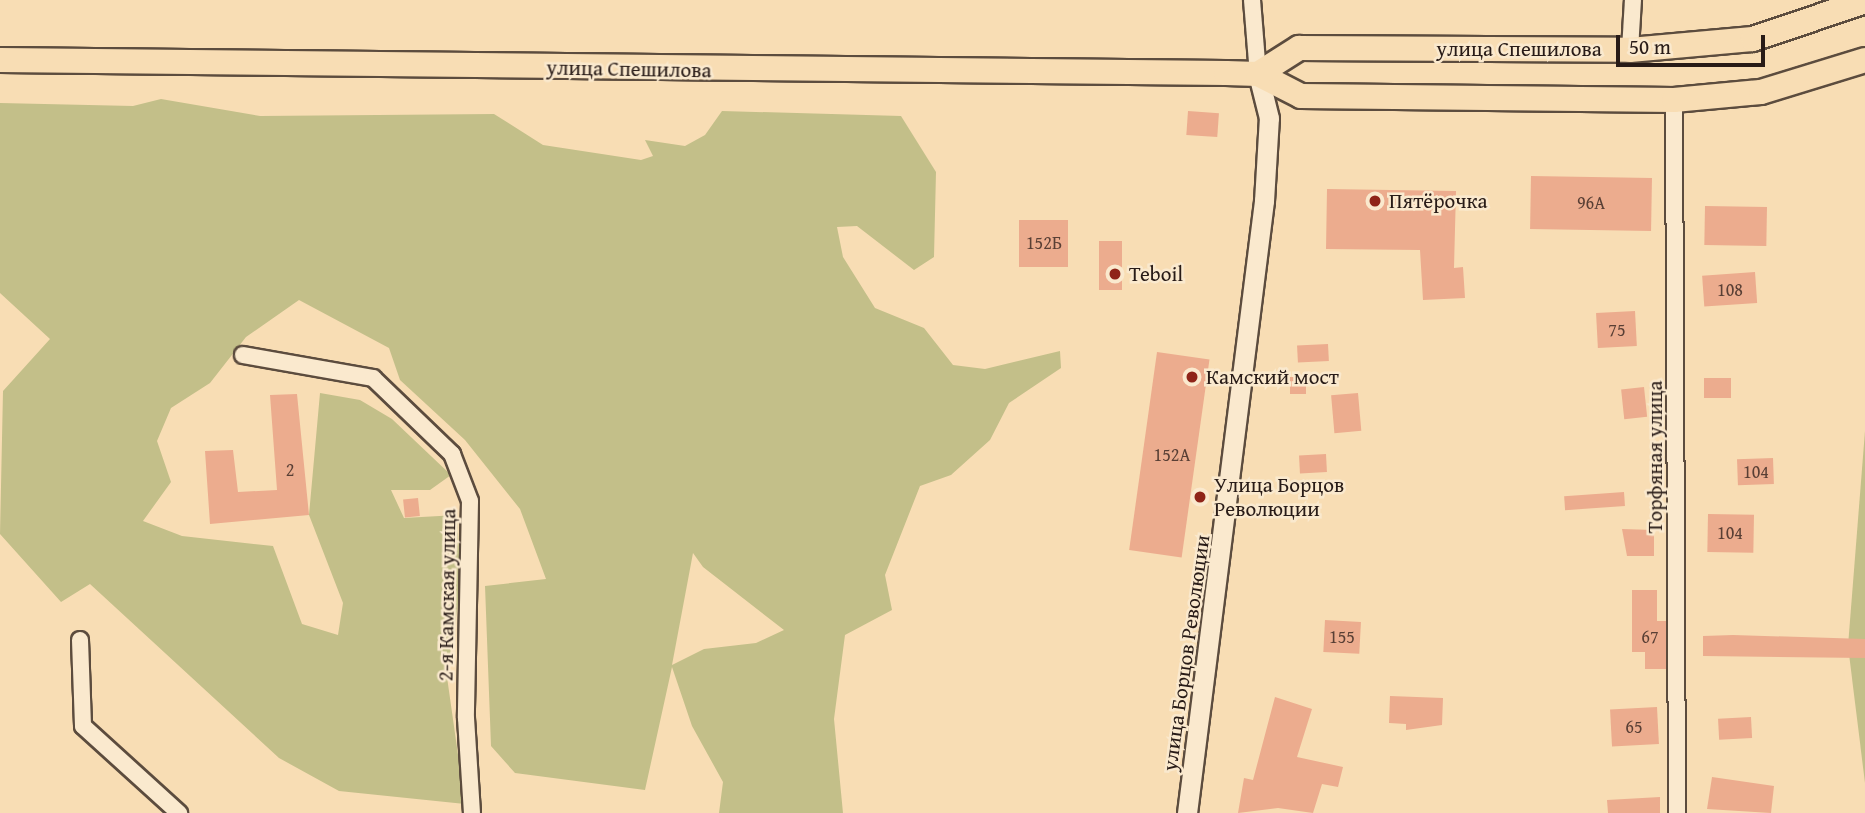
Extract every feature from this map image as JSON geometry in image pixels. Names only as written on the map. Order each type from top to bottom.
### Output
[{"type":"main road","name":"улица Спешилова","points":[[1258,74],[1299,48],[1630,50],[1754,39],[1865,1]]},
{"type":"main road","name":"улица Спешилова","points":[[0,60],[1258,74],[1301,96],[1674,100],[1761,92],[1865,60]]},
{"type":"street","name":"улица Борцов Революции","points":[[1187,813],[1264,201],[1269,118],[1258,74],[1252,0]]},
{"type":"street","points":[[1630,50],[1633,0]]},
{"type":"street","name":"Торфяная улица","points":[[1674,100],[1677,813]]},
{"type":"street","name":"2-я Камская улица","points":[[243,355],[373,378],[453,454],[470,501],[466,718],[472,813]]},
{"type":"street","points":[[80,640],[83,726],[179,813]]},
{"type":"shaded area","points":[[161,99],[260,116],[494,114],[543,145],[641,160],[653,156],[645,140],[685,146],[705,135],[722,111],[901,116],[936,172],[934,257],[914,270],[857,226],[837,227],[843,257],[875,308],[924,328],[953,365],[985,369],[1060,351],[1061,368],[1009,403],[990,440],[951,475],[920,486],[885,575],[892,610],[845,635],[834,719],[843,813],[719,813],[723,782],[692,726],[672,667],[645,790],[515,773],[491,746],[485,586],[546,579],[520,509],[465,440],[400,380],[389,348],[299,300],[246,337],[210,383],[171,408],[157,441],[171,482],[143,521],[182,536],[273,546],[302,624],[338,635],[343,603],[309,515],[320,393],[360,400],[392,419],[451,475],[430,490],[391,490],[404,518],[457,515],[461,585],[447,677],[465,804],[339,791],[279,758],[90,584],[61,602],[0,534],[3,391],[50,339],[0,293],[0,103],[133,106]],"holes":[[[693,553],[703,567],[784,630],[756,643],[704,649],[672,665]]]},
{"type":"shaded area","points":[[1865,431],[1865,783],[1848,646]]},
{"type":"building","points":[[1188,111],[1219,113],[1217,137],[1186,135]]},
{"type":"building","points":[[1531,176],[1652,178],[1651,231],[1530,229]]},
{"type":"building","points":[[1327,189],[1456,191],[1454,268],[1463,267],[1465,298],[1423,300],[1420,250],[1326,249]]},
{"type":"building","points":[[1705,206],[1767,207],[1766,246],[1704,245]]},
{"type":"building","points":[[1019,220],[1068,220],[1068,267],[1019,267]]},
{"type":"building","points":[[1099,241],[1122,241],[1122,290],[1099,290]]},
{"type":"building","points":[[1755,272],[1757,303],[1704,307],[1702,276]]},
{"type":"building","points":[[1635,311],[1637,346],[1598,348],[1596,313]]},
{"type":"building","points":[[1328,344],[1329,361],[1298,363],[1297,346]]},
{"type":"building","points":[[1157,352],[1209,359],[1182,557],[1129,550]]},
{"type":"building","points":[[1290,377],[1306,377],[1306,394],[1290,394]]},
{"type":"building","points":[[1704,378],[1731,378],[1731,398],[1704,398]]},
{"type":"building","points":[[1644,387],[1647,417],[1624,419],[1621,389]]},
{"type":"building","points":[[1358,393],[1361,431],[1334,433],[1331,395]]},
{"type":"building","points":[[297,394],[309,515],[210,524],[205,451],[233,450],[238,492],[277,490],[270,395]]},
{"type":"building","points":[[1326,454],[1327,472],[1300,473],[1299,455]]},
{"type":"building","points":[[1773,458],[1774,484],[1738,485],[1737,459]]},
{"type":"building","points":[[1624,492],[1625,506],[1565,510],[1564,496]]},
{"type":"building","points":[[418,498],[420,516],[405,517],[403,500]]},
{"type":"building","points":[[1708,514],[1754,515],[1753,553],[1707,552]]},
{"type":"building","points":[[1622,529],[1654,530],[1654,556],[1627,556]]},
{"type":"building","points":[[1632,590],[1657,590],[1657,621],[1666,621],[1666,669],[1645,669],[1645,652],[1632,652]]},
{"type":"building","points":[[1325,620],[1361,622],[1359,654],[1323,652]]},
{"type":"building","points":[[1703,636],[1865,639],[1865,658],[1703,656]]},
{"type":"building","points":[[1390,696],[1443,698],[1442,725],[1406,730],[1406,724],[1389,723]]},
{"type":"building","points":[[1275,697],[1312,709],[1297,757],[1343,767],[1338,787],[1322,784],[1313,813],[1278,808],[1238,813],[1244,778],[1253,780]]},
{"type":"building","points":[[1657,707],[1659,744],[1612,746],[1610,709]]},
{"type":"building","points":[[1751,717],[1752,738],[1719,740],[1718,719]]},
{"type":"building","points":[[1712,777],[1774,786],[1771,813],[1707,809]]},
{"type":"building","points":[[1660,797],[1660,813],[1608,813],[1607,800]]},
{"type":"place","name":"Пятёрочка","points":[[1375,201]]},
{"type":"place","name":"Teboil","points":[[1115,274]]},
{"type":"place","name":"Камский мост","points":[[1192,377]]},
{"type":"place","name":"Улица Борцов Революции","points":[[1200,497]]}]
